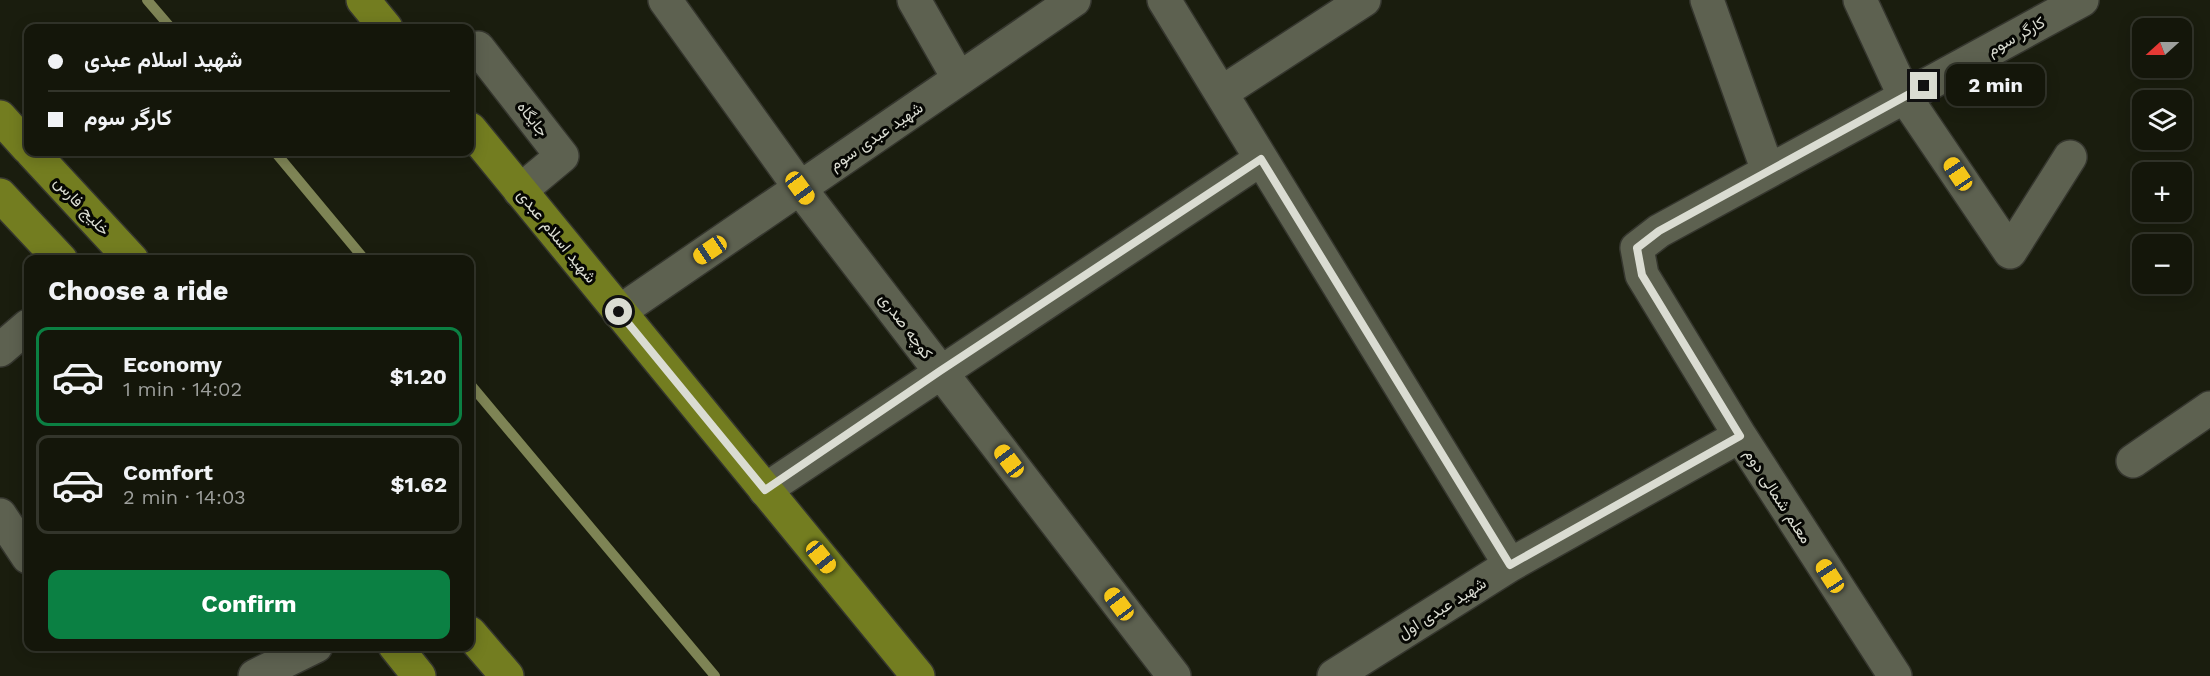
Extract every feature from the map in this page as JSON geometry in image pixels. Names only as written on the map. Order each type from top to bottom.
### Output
[{"type":"main road","points":[[363,0],[383,24]]},
{"type":"main road","points":[[0,117],[24,144]]},
{"type":"main road","name":"شهید اسلام عبدی","points":[[474,134],[918,676]]},
{"type":"main road","name":"خلیج فارس","points":[[36,156],[127,255]]},
{"type":"main road","points":[[0,195],[56,255]]},
{"type":"main road","points":[[474,638],[507,676]]},
{"type":"main road","points":[[399,651],[419,676]]},
{"type":"street","name":"کوچه صدری","points":[[665,0],[800,188],[1174,676]]},
{"type":"street","points":[[914,0],[959,79]]},
{"type":"street","name":"شهید عبدی سوم","points":[[619,312],[1074,0]]},
{"type":"street","points":[[1164,0],[1510,565]]},
{"type":"street","points":[[1221,93],[1364,0]]},
{"type":"street","points":[[1707,0],[1768,171]]},
{"type":"street","points":[[1860,0],[1905,97],[2010,252],[2070,157]]},
{"type":"street","name":"کارگر سوم","points":[[1637,248],[1659,231],[2082,0]]},
{"type":"street","name":"جایگاه","points":[[474,52],[478,48],[562,156],[520,190]]},
{"type":"street","points":[[765,490],[940,371],[1261,159]]},
{"type":"street","name":"معلم شمالی دوم","points":[[1637,248],[1642,275],[1740,436],[1895,676]]},
{"type":"street","points":[[0,350],[24,329]]},
{"type":"street","points":[[2133,461],[2210,408]]},
{"type":"street","name":"شهید عبدی اول","points":[[1334,676],[1510,565],[1740,436]]},
{"type":"street","points":[[0,515],[24,551]]},
{"type":"street","points":[[255,676],[306,651]]},
{"type":"waterway","points":[[147,0],[168,24]]},
{"type":"waterway","points":[[278,156],[361,255]]},
{"type":"waterway","points":[[474,389],[715,676]]},
{"type":"route","points":[[619,312],[765,490],[940,371],[1261,159],[1510,565],[1740,436],[1642,275],[1637,248],[1659,231],[1924,86]]}]
